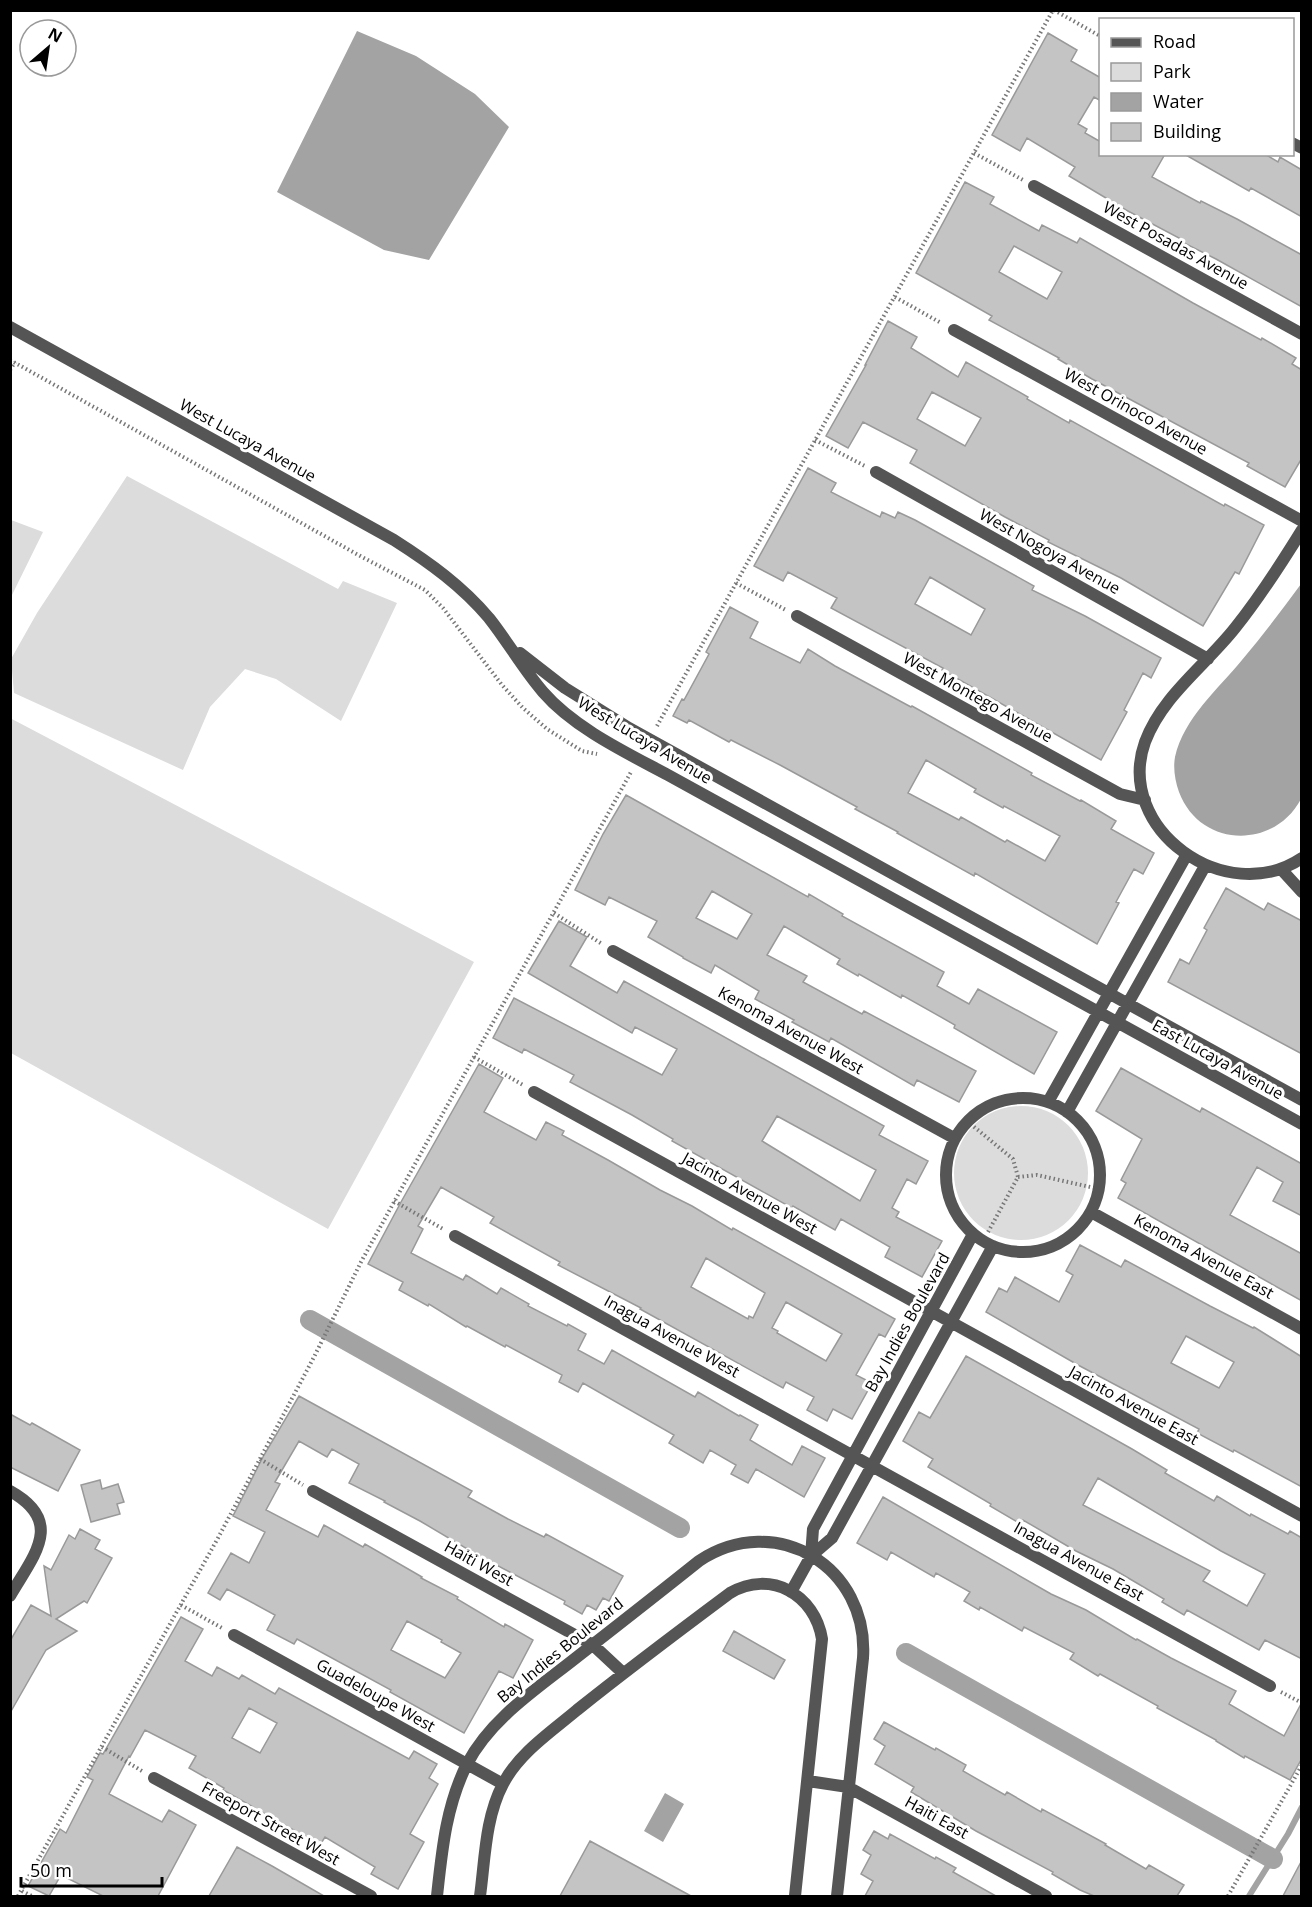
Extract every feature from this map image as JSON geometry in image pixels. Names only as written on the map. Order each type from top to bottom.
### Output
[{"type":"street","name":"West Posadas Avenue","points":[[1034,186],[1302,334]]},
{"type":"street","name":"West Lucaya Avenue","points":[[10,327],[394,540],[433,565],[461,588],[490,620],[551,700],[566,713],[618,747],[1118,1023]]},
{"type":"street","name":"West Orinoco Avenue","points":[[954,330],[1302,521]]},
{"type":"street","name":"West Nogoya Avenue","points":[[876,472],[1209,659]]},
{"type":"street","points":[[1302,530],[1235,629],[1171,698],[1151,729],[1143,752],[1140,771],[1145,800],[1157,824],[1186,855],[1205,866],[1249,874],[1262,873],[1281,869],[1302,858]]},
{"type":"street","name":"West Montego Avenue","points":[[797,616],[1120,794],[1145,800]]},
{"type":"street","points":[[505,641],[565,688],[628,728],[1302,1100]]},
{"type":"street","points":[[618,747],[628,728]]},
{"type":"street","points":[[782,838],[793,819]]},
{"type":"street","points":[[1047,1102],[1186,855]]},
{"type":"street","points":[[1067,1112],[1205,866]]},
{"type":"street","points":[[1281,869],[1302,892]]},
{"type":"street","points":[[944,927],[954,908]]},
{"type":"street","name":"Kenoma Avenue West","points":[[613,951],[954,1138]]},
{"type":"street","name":"East Lucaya Avenue","points":[[1118,1023],[1302,1124]]},
{"type":"street","points":[[1241,1090],[1251,1072]]},
{"type":"street","name":"Jacinto Avenue West","points":[[534,1092],[950,1323]]},
{"type":"street","points":[[1026,1098],[1047,1102],[1067,1112],[1081,1124],[1092,1140],[1101,1176],[1091,1212],[1077,1230],[1059,1243],[1038,1251],[1015,1252],[983,1241],[961,1222],[946,1190],[945,1172],[954,1138],[967,1121],[984,1107],[1004,1100],[1026,1098]]},
{"type":"street","name":"Kenoma Avenue East","points":[[1091,1212],[1302,1329]]},
{"type":"street","name":"Inagua Avenue West","points":[[455,1236],[872,1466]]},
{"type":"street","name":"Bay Indies Boulevard","points":[[811,1556],[813,1529],[852,1455],[932,1313],[983,1241]]},
{"type":"street","name":"Bay Indies Boulevard","points":[[791,1592],[811,1556],[832,1538],[872,1466],[950,1323],[983,1241]]},
{"type":"street","name":"Jacinto Avenue East","points":[[950,1323],[1302,1516]]},
{"type":"street","name":"Inagua Avenue East","points":[[872,1466],[1270,1686]]},
{"type":"street","points":[[10,1491],[28,1502],[33,1508],[39,1518],[41,1530],[39,1545],[10,1596]]},
{"type":"street","name":"Haiti West","points":[[313,1491],[593,1645],[623,1673]]},
{"type":"street","name":"Bay Indies Boulevard","points":[[437,1896],[448,1814],[457,1787],[467,1764],[482,1740],[501,1719],[699,1561],[718,1550],[743,1543],[768,1542],[791,1546],[824,1564],[842,1581],[856,1606],[863,1629],[863,1658],[837,1896]]},
{"type":"street","points":[[480,1896],[488,1832],[495,1804],[512,1770],[537,1743],[623,1673],[737,1589],[750,1584],[762,1583],[773,1584],[791,1592],[805,1604],[819,1626],[822,1639],[795,1896]]},
{"type":"street","name":"Guadeloupe West","points":[[234,1635],[503,1784]]},
{"type":"street","name":"Freeport Street West","points":[[154,1778],[371,1896]]},
{"type":"street","name":"Haiti East","points":[[808,1781],[848,1787],[1046,1896]]},
{"type":"path","points":[[655,730],[1054,10],[1099,35]]},
{"type":"path","points":[[974,153],[1034,186]]},
{"type":"path","points":[[895,297],[954,330]]},
{"type":"path","points":[[10,370],[13,361],[425,590],[443,608],[502,685],[523,708],[547,729],[582,751],[604,756]]},
{"type":"path","points":[[815,440],[876,472]]},
{"type":"path","points":[[736,584],[797,616]]},
{"type":"path","points":[[18,1896],[181,1605],[314,1357],[361,1262],[634,767]]},
{"type":"path","points":[[554,913],[613,951]]},
{"type":"path","points":[[474,1057],[534,1092]]},
{"type":"path","points":[[967,1121],[1013,1159],[1018,1177],[983,1241]]},
{"type":"path","points":[[1018,1177],[1037,1175],[1099,1189]]},
{"type":"path","points":[[394,1201],[455,1236]]},
{"type":"path","points":[[260,1459],[313,1491]]},
{"type":"path","points":[[181,1605],[234,1635]]},
{"type":"path","points":[[1270,1686],[1302,1703]]},
{"type":"path","points":[[102,1747],[154,1778]]},
{"type":"path","points":[[1228,1896],[1302,1765]]},
{"type":"path","points":[[22,1891],[32,1896]]},
{"type":"green space","points":[[127,476],[338,589],[343,581],[397,603],[341,721],[276,679],[245,669],[210,707],[183,770],[14,693],[11,659],[37,613]]},
{"type":"green space","points":[[10,520],[43,532],[11,597]]},
{"type":"green space","points":[[10,718],[474,962],[328,1229],[11,1053]]},
{"type":"green space","points":[[1021,1106],[1047,1111],[1068,1126],[1083,1147],[1088,1173],[1083,1199],[1068,1220],[1047,1235],[1021,1240],[995,1235],[974,1220],[959,1199],[954,1173],[959,1147],[974,1126],[995,1111]]},
{"type":"water","points":[[357,31],[416,56],[475,94],[509,127],[429,260],[384,250],[277,192]]},
{"type":"water","points":[[1301,584],[1301,799],[1289,816],[1274,827],[1256,834],[1238,836],[1220,832],[1203,824],[1189,810],[1179,792],[1174,766],[1179,743],[1203,705],[1250,651]]},
{"type":"water","points":[[665,1793],[684,1804],[663,1842],[644,1831]]},
{"type":"building","points":[[1048,33],[1077,50],[1071,61],[1099,77],[1099,100],[1094,97],[1078,124],[1087,129],[1085,133],[1099,141],[1099,156],[1164,156],[1152,177],[1200,203],[1201,201],[1237,219],[1302,255],[1302,307],[1180,241],[1181,239],[1069,176],[1075,167],[1027,138],[1020,151],[992,135]]},
{"type":"building","points":[[1188,156],[1268,156],[1278,162],[1280,157],[1302,170],[1302,217],[1251,188],[1249,191]]},
{"type":"building","points":[[965,182],[994,197],[990,204],[1039,231],[1042,225],[1077,243],[1080,238],[1193,303],[1296,358],[1292,364],[1302,370],[1302,458],[1285,487],[1247,466],[1249,463],[1092,379],[1059,358],[989,320],[992,316],[916,273]],"holes":[[[1014,246],[1062,272],[1047,299],[999,272]]]},
{"type":"building","points":[[888,321],[917,337],[911,348],[958,377],[966,362],[1069,423],[1070,420],[1224,506],[1225,504],[1264,525],[1239,574],[1235,572],[1203,626],[1121,578],[1048,542],[1049,540],[910,463],[917,450],[863,422],[848,448],[826,436]],"holes":[[[932,392],[981,418],[965,446],[917,419]]]},
{"type":"building","points":[[808,468],[836,483],[831,492],[880,517],[882,512],[895,518],[898,512],[915,520],[1034,586],[1032,590],[1161,658],[1151,678],[1143,673],[1124,710],[1127,712],[1101,760],[942,670],[943,668],[831,608],[837,598],[788,572],[783,581],[754,566]],"holes":[[[930,577],[985,609],[971,635],[915,604]]]},
{"type":"building","points":[[730,607],[758,622],[750,638],[800,663],[808,649],[1032,773],[1031,775],[1081,800],[1116,821],[1111,829],[1154,853],[1143,874],[1134,869],[1097,944],[975,873],[974,876],[780,765],[731,740],[729,742],[689,720],[687,723],[673,716],[709,654],[706,652]],"holes":[[[926,760],[976,789],[974,792],[1060,836],[1045,861],[961,817],[959,820],[908,793]]]},
{"type":"building","points":[[626,795],[808,897],[809,894],[843,914],[842,916],[944,972],[937,986],[969,1004],[978,989],[1057,1032],[1034,1074],[902,995],[901,998],[837,964],[840,959],[784,926],[767,955],[807,976],[803,982],[862,1014],[864,1011],[976,1071],[959,1102],[917,1080],[914,1086],[831,1038],[829,1042],[792,1022],[794,1020],[755,999],[759,991],[715,965],[711,973],[648,937],[657,921],[609,897],[605,905],[575,890],[603,834]],"holes":[[[712,891],[752,914],[737,939],[696,918]]]},
{"type":"building","points":[[1226,888],[1264,910],[1268,903],[1302,921],[1302,1054],[1168,982],[1180,959],[1189,964],[1207,930],[1204,928]]},
{"type":"building","points":[[559,921],[587,937],[570,966],[617,993],[624,981],[884,1126],[879,1135],[928,1161],[916,1184],[907,1179],[892,1208],[899,1212],[896,1217],[942,1241],[922,1277],[885,1257],[890,1247],[841,1219],[835,1230],[793,1206],[792,1208],[672,1141],[673,1139],[632,1115],[570,1082],[574,1075],[524,1049],[522,1053],[493,1038],[514,998],[662,1075],[677,1049],[635,1027],[632,1033],[528,973]],"holes":[[[777,1116],[876,1170],[860,1201],[762,1141]]]},
{"type":"building","points":[[479,1064],[503,1078],[484,1112],[536,1140],[546,1122],[564,1131],[562,1135],[895,1319],[885,1337],[879,1334],[856,1375],[872,1383],[852,1419],[833,1409],[827,1421],[807,1410],[814,1397],[786,1382],[783,1388],[641,1308],[558,1265],[560,1262],[490,1223],[494,1217],[441,1187],[418,1226],[423,1229],[411,1253],[463,1280],[466,1275],[497,1294],[501,1288],[529,1304],[528,1306],[586,1334],[578,1350],[604,1364],[612,1350],[695,1397],[698,1392],[758,1425],[750,1440],[792,1465],[802,1446],[825,1458],[804,1497],[756,1469],[748,1483],[731,1474],[736,1465],[710,1450],[703,1463],[669,1443],[674,1435],[583,1383],[578,1392],[559,1382],[562,1375],[466,1327],[429,1304],[428,1306],[399,1290],[403,1282],[368,1264]],"holes":[[[706,1258],[765,1293],[753,1318],[749,1316],[748,1319],[691,1287]],[[786,1302],[842,1334],[826,1361],[772,1328]]]},
{"type":"building","points":[[1121,1068],[1200,1112],[1202,1108],[1302,1164],[1302,1216],[1273,1201],[1283,1182],[1257,1167],[1230,1215],[1302,1254],[1302,1301],[1118,1198],[1126,1183],[1121,1180],[1142,1139],[1096,1111]]},
{"type":"building","points":[[1080,1245],[1121,1267],[1125,1260],[1254,1327],[1302,1357],[1302,1487],[1234,1450],[1233,1452],[1197,1433],[1199,1429],[1078,1365],[986,1312],[999,1288],[1007,1292],[1015,1277],[1059,1302],[1073,1275],[1066,1271]],"holes":[[[1186,1336],[1234,1362],[1219,1388],[1171,1363]]]},
{"type":"building","points":[[966,1356],[1132,1449],[1167,1470],[1165,1473],[1214,1501],[1217,1496],[1250,1516],[1251,1514],[1288,1534],[1290,1531],[1302,1538],[1302,1659],[1265,1640],[1259,1650],[1187,1610],[1184,1615],[1162,1602],[1164,1599],[1113,1569],[1076,1551],[1023,1520],[1021,1524],[928,1467],[933,1459],[903,1441],[919,1412],[930,1418]],"holes":[[[1098,1478],[1221,1551],[1265,1574],[1247,1606],[1203,1581],[1210,1571],[1083,1505]]]},
{"type":"building","points":[[299,1396],[472,1491],[468,1497],[544,1537],[546,1534],[623,1576],[609,1601],[603,1598],[596,1610],[587,1605],[582,1614],[564,1604],[565,1601],[349,1483],[359,1464],[332,1449],[327,1457],[299,1441],[275,1482],[280,1484],[266,1510],[318,1537],[324,1525],[363,1547],[365,1544],[421,1578],[458,1597],[457,1599],[504,1627],[505,1624],[533,1640],[513,1678],[499,1671],[464,1733],[297,1639],[294,1644],[267,1630],[275,1615],[227,1589],[220,1600],[208,1593],[231,1553],[249,1563],[265,1532],[233,1516],[264,1455]],"holes":[[[407,1621],[442,1640],[441,1642],[461,1653],[445,1678],[391,1650]]]},
{"type":"building","points":[[10,1414],[30,1425],[32,1423],[80,1450],[58,1491],[10,1467]]},
{"type":"building","points":[[100,1480],[102,1489],[118,1484],[124,1502],[117,1504],[120,1514],[91,1522],[81,1485]]},
{"type":"building","points":[[883,1497],[1051,1594],[1086,1610],[1136,1640],[1236,1691],[1229,1704],[1284,1736],[1302,1702],[1302,1758],[1290,1780],[1245,1756],[1244,1758],[1100,1674],[1098,1676],[1070,1659],[1074,1653],[1024,1627],[1022,1631],[980,1607],[979,1610],[964,1601],[970,1592],[936,1573],[934,1577],[891,1552],[887,1560],[857,1543]]},
{"type":"building","points":[[80,1529],[100,1540],[95,1549],[112,1558],[87,1603],[84,1601],[56,1619],[77,1631],[46,1650],[10,1713],[10,1641],[31,1605],[51,1616],[44,1566],[51,1570],[69,1535],[75,1539]]},
{"type":"building","points":[[181,1617],[203,1629],[185,1661],[212,1676],[217,1667],[239,1679],[242,1675],[275,1694],[279,1688],[409,1759],[414,1751],[437,1764],[429,1778],[438,1784],[410,1834],[424,1842],[398,1889],[371,1874],[375,1867],[325,1837],[320,1845],[223,1790],[224,1788],[189,1768],[196,1756],[145,1730],[109,1794],[162,1822],[169,1810],[196,1825],[158,1896],[103,1896],[61,1875],[49,1896],[28,1886],[60,1829],[66,1833],[93,1780],[87,1777],[100,1753],[103,1754]],"holes":[[[249,1708],[277,1723],[260,1753],[232,1738]]]},
{"type":"building","points":[[734,1631],[785,1660],[774,1679],[723,1651]]},
{"type":"building","points":[[884,1722],[966,1765],[963,1771],[1005,1795],[1007,1792],[1041,1812],[1042,1809],[1146,1869],[1149,1865],[1184,1885],[1177,1896],[1094,1896],[1080,1890],[1052,1874],[1053,1872],[976,1831],[911,1792],[914,1787],[875,1764],[885,1746],[874,1739]]},
{"type":"building","points":[[874,1831],[888,1839],[890,1834],[935,1859],[936,1857],[956,1868],[953,1872],[996,1896],[865,1896],[873,1881],[861,1874],[871,1855],[863,1850]]},
{"type":"building","points":[[590,1841],[691,1896],[560,1896]]},
{"type":"building","points":[[237,1847],[272,1866],[324,1896],[209,1896]]},
{"type":"building","points":[[1302,1860],[1302,1896],[1283,1896]]},
{"type":"waterway","points":[[310,1320],[680,1528]]},
{"type":"waterway","points":[[906,1653],[1273,1859]]},
{"type":"waterway","points":[[1249,1896],[1302,1807]]}]
